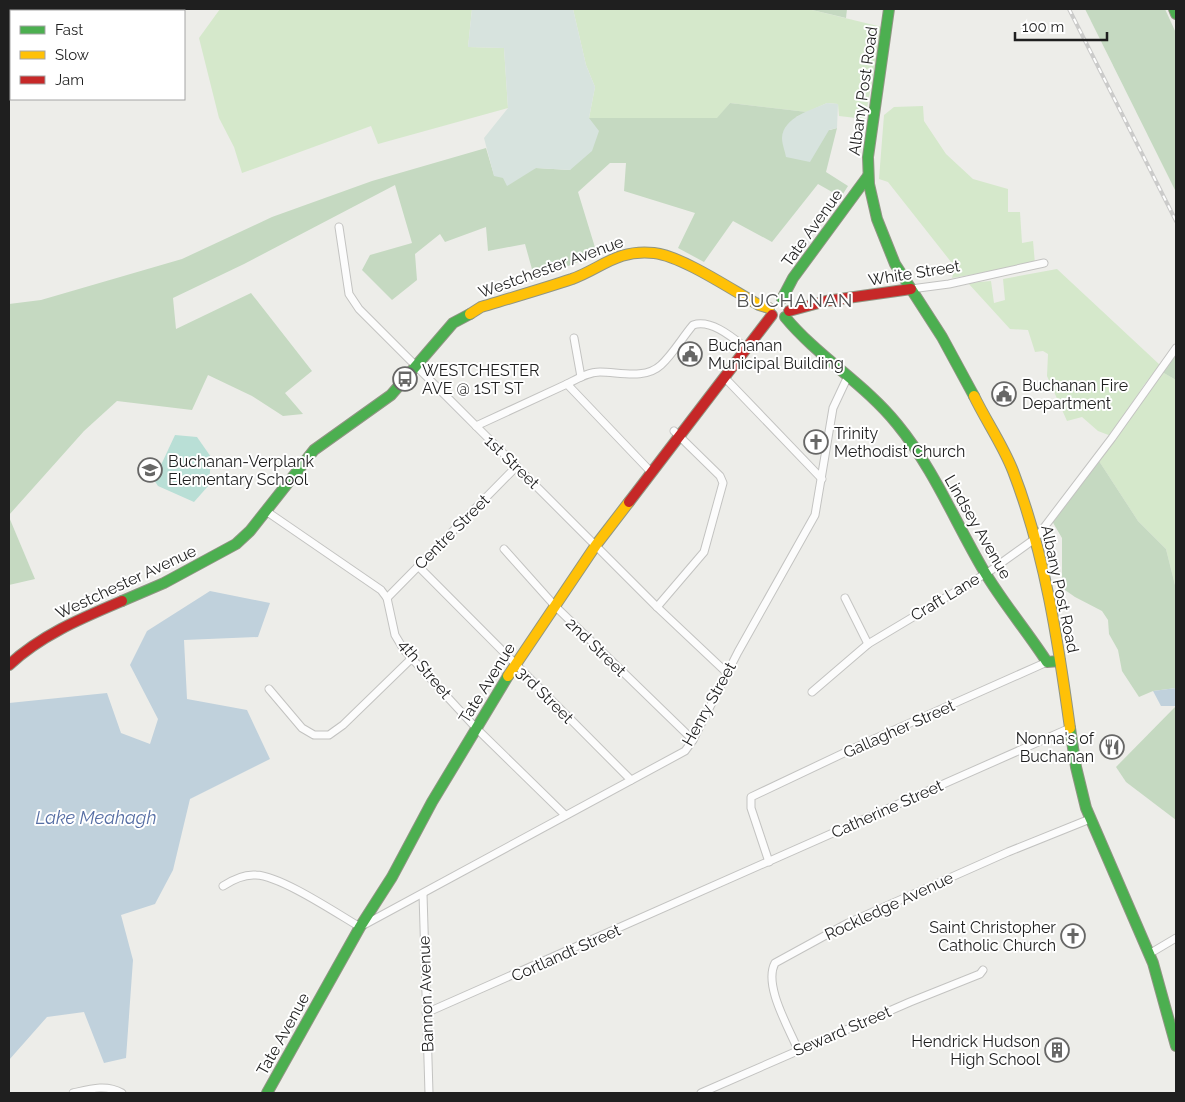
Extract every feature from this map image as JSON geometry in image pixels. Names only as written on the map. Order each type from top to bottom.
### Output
[{"type":"main road","name":"Albany Post Road","points":[[889,9],[869,140],[868,176],[873,205],[883,238],[895,264],[942,337],[1012,469],[1036,538],[1060,661],[1076,767],[1090,819],[1149,954],[1176,1046]]},
{"type":"main road","points":[[1174,9],[1176,14]]},
{"type":"main road","name":"Tate Avenue","points":[[782,299],[797,273],[868,176]]},
{"type":"main road","name":"Westchester Avenue","points":[[9,665],[24,651],[70,623],[146,591],[202,564],[236,544],[250,531],[314,450],[391,394],[444,332],[464,315],[504,298],[574,278],[614,257],[629,254],[655,253],[667,256],[771,311]]},
{"type":"main road","name":"White Street","points":[[787,314],[826,301],[911,289]]},
{"type":"main road","points":[[782,299],[788,304],[787,314],[779,318],[771,311],[773,301],[782,299]]},
{"type":"main road","name":"Tate Avenue","points":[[267,1093],[360,927],[392,877],[432,802],[514,665],[596,545],[677,434],[725,378],[771,311]]},
{"type":"main road","name":"Lindsey Avenue","points":[[787,314],[796,332],[871,394],[898,425],[942,494],[985,573],[1047,662]]},
{"type":"main road","points":[[1047,662],[1060,661]]},
{"type":"street","name":"1st Street","points":[[339,227],[346,282],[352,300],[415,366],[657,607],[727,673]]},
{"type":"street","name":"White Street","points":[[911,289],[950,284],[1044,263]]},
{"type":"street","points":[[476,426],[581,376],[599,372],[645,373],[652,370],[660,366],[692,325],[698,323],[717,328],[746,348]]},
{"type":"street","points":[[574,338],[581,376]]},
{"type":"street","name":"Craft Lane","points":[[812,692],[868,644],[985,573],[1036,538],[1117,432],[1176,348]]},
{"type":"street","name":"Henry Street","points":[[360,927],[684,751],[693,740],[727,673],[815,515],[833,408],[848,376]]},
{"type":"street","points":[[725,378],[822,479]]},
{"type":"street","points":[[567,384],[651,472]]},
{"type":"street","points":[[657,607],[704,552],[722,480],[677,434]]},
{"type":"street","name":"Centre Street","points":[[387,598],[516,466]]},
{"type":"street","points":[[266,511],[381,590],[387,598]]},
{"type":"street","name":"2nd Street","points":[[504,549],[555,606],[693,740]]},
{"type":"street","name":"3rd Street","points":[[418,566],[514,665],[631,780]]},
{"type":"street","name":"4th Street","points":[[387,598],[396,635],[404,650],[476,728],[565,815]]},
{"type":"street","points":[[845,598],[868,644]]},
{"type":"street","points":[[269,689],[302,728],[314,735],[329,735],[343,725],[412,658]]},
{"type":"street","name":"Gallagher Street","points":[[769,862],[751,808],[752,796],[865,743],[1047,662]]},
{"type":"street","name":"Catherine Street","points":[[705,891],[1070,728]]},
{"type":"street","name":"Rockledge Avenue","points":[[798,1050],[773,991],[772,969],[776,963],[848,923],[1008,852],[1090,819]]},
{"type":"street","points":[[223,886],[245,876],[254,875],[271,878],[360,927]]},
{"type":"street","name":"Cortlandt Street","points":[[426,1014],[705,891]]},
{"type":"street","name":"Bannon Avenue","points":[[423,894],[429,1093]]},
{"type":"street","points":[[1149,954],[1176,938]]},
{"type":"street","name":"Seward Street","points":[[700,1093],[980,974],[983,970]]},
{"type":"street","points":[[73,1093],[108,1088],[122,1093]]},
{"type":"green space","points":[[220,9],[472,9],[468,47],[504,48],[508,108],[378,144],[371,126],[242,173],[234,147],[219,118],[199,38]]},
{"type":"green space","points":[[573,9],[808,9],[882,27],[865,119],[839,116],[838,104],[827,103],[807,112],[730,103],[718,118],[589,118],[595,87],[586,65]]},
{"type":"green space","points":[[808,9],[847,9],[846,18]]},
{"type":"green space","points":[[1085,9],[1165,9],[1176,33],[1176,192]]},
{"type":"green space","points":[[730,103],[807,112],[796,117],[830,130],[837,128],[826,172],[848,186],[841,197],[818,184],[772,242],[733,221],[704,262],[678,248],[695,213],[624,191],[626,163],[610,163],[578,192],[597,254],[535,280],[525,244],[488,251],[486,227],[445,242],[440,234],[415,254],[417,280],[392,300],[362,270],[370,255],[412,243],[395,185],[244,264],[173,298],[176,329],[251,293],[312,371],[285,393],[303,414],[283,416],[252,396],[208,375],[192,410],[117,401],[84,431],[9,515],[9,304],[41,300],[182,259],[272,217],[372,181],[486,148],[494,175],[536,168],[570,170],[589,118],[717,118]]},
{"type":"green space","points":[[923,106],[924,121],[946,154],[973,179],[1008,189],[1008,212],[1020,212],[1022,243],[1033,241],[1035,264],[952,278],[955,267],[888,182],[879,179],[884,115],[894,107]]},
{"type":"green space","points":[[1057,269],[1160,365],[1144,385],[1111,436],[1098,431],[1082,417],[1067,421],[1047,376],[1048,354],[1043,351],[1035,352],[1028,330],[1010,329],[968,283],[991,281],[994,303],[1005,300],[1003,279]]},
{"type":"green space","points":[[1176,352],[1176,380],[1162,372]]},
{"type":"green space","points":[[1162,372],[1176,380],[1176,589],[1166,549],[1138,521],[1099,461]]},
{"type":"green space","points":[[1099,461],[1138,521],[1166,549],[1176,589],[1176,688],[1153,691],[1139,697],[1122,671],[1118,650],[1109,634],[1108,620],[1102,611],[1065,590],[1062,583],[1062,538],[1052,521]]},
{"type":"green space","points":[[9,517],[35,579],[9,585]]},
{"type":"green space","points":[[1176,706],[1176,820],[1126,782],[1116,767]]},
{"type":"shaded area","points":[[472,9],[573,9],[586,65],[595,87],[589,118],[599,131],[592,151],[570,170],[536,168],[507,186],[503,178],[494,176],[484,138],[508,108],[504,48],[468,47]]},
{"type":"shaded area","points":[[827,103],[838,104],[837,128],[829,130],[810,162],[786,157],[782,138],[787,125],[799,115]]},
{"type":"shaded area","points":[[175,435],[197,437],[211,457],[209,485],[194,502],[158,486],[154,480]]},
{"type":"water","name":"Lake Meahagh","points":[[210,591],[270,603],[258,637],[184,640],[187,699],[247,710],[270,759],[190,799],[173,870],[155,904],[121,915],[133,960],[126,1058],[104,1063],[84,1012],[47,1017],[9,1060],[9,703],[107,693],[121,733],[150,744],[158,719],[130,665],[147,631]]},
{"type":"water","points":[[1176,688],[1176,706],[1161,706],[1153,691]]},
{"type":"railway","points":[[1069,9],[1176,221]]},
{"type":"traffic: fast","points":[[889,9],[868,157],[869,184],[877,219],[895,264],[942,337],[974,396]]},
{"type":"traffic: fast","points":[[1174,9],[1176,14]]},
{"type":"traffic: fast","points":[[782,299],[793,278],[868,176]]},
{"type":"traffic: fast","points":[[122,601],[164,583],[236,544],[250,531],[314,450],[391,395],[453,323],[470,314]]},
{"type":"traffic: fast","points":[[785,317],[812,345],[871,396],[897,424],[933,477],[973,552],[999,594],[1047,662],[1060,661]]},
{"type":"traffic: fast","points":[[267,1093],[360,927],[392,877],[432,802],[508,676]]},
{"type":"traffic: fast","points":[[1070,728],[1076,767],[1086,808],[1153,963],[1176,1046]]},
{"type":"traffic: slow","points":[[470,314],[481,307],[583,275],[610,260],[641,253],[665,255],[678,260],[707,274],[759,305],[769,308]]},
{"type":"traffic: slow","points":[[974,396],[1009,461],[1034,534],[1055,630],[1070,728]]},
{"type":"traffic: slow","points":[[508,676],[596,545],[629,502]]},
{"type":"traffic: jam","points":[[789,311],[826,301],[911,289]]},
{"type":"traffic: jam","points":[[629,502],[772,315]]},
{"type":"traffic: jam","points":[[9,665],[21,654],[48,636],[122,601]]},
{"type":"place","name":"Buchanan Municipal Building","points":[[690,354]]},
{"type":"place","name":"WESTCHESTER AVE @ 1ST ST","points":[[405,379]]},
{"type":"place","name":"Buchanan Fire Department","points":[[1004,394]]},
{"type":"place","name":"Trinity Methodist Church","points":[[816,442]]},
{"type":"place","name":"Buchanan-Verplank Elementary School","points":[[150,470]]},
{"type":"place","name":"Nonna's of Buchanan","points":[[1112,747]]},
{"type":"place","name":"Saint Christopher Catholic Church","points":[[1073,936]]},
{"type":"place","name":"Hendrick Hudson High School","points":[[1057,1050]]},
{"type":"district","name":"BUCHANAN","points":[[795,300]]}]
